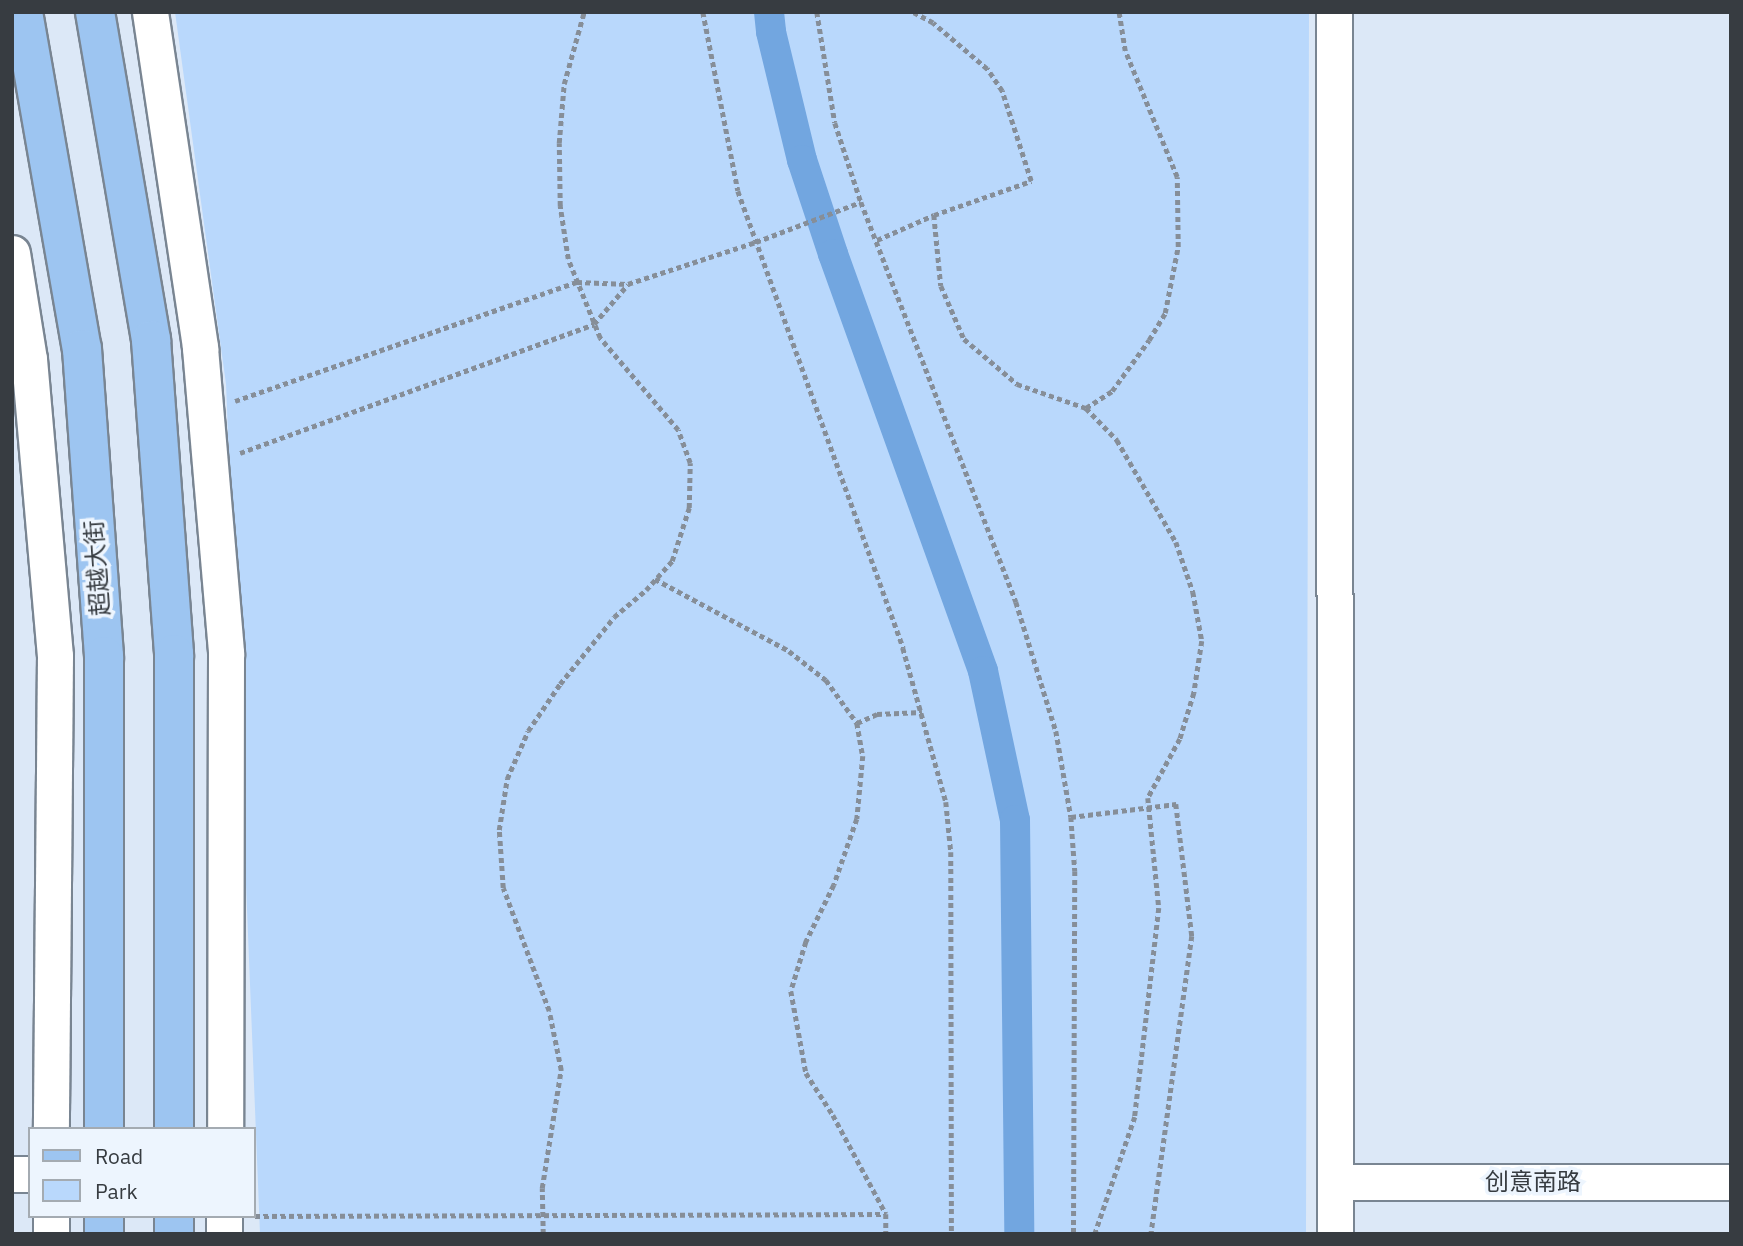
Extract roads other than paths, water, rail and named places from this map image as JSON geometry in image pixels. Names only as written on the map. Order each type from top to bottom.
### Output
[{"type":"main road","name":"超越大街","points":[[23,12],[82,349],[103,642],[104,1127]]},
{"type":"main road","points":[[96,12],[151,340],[174,654],[174,1127]]},
{"type":"street","points":[[150,12],[200,348],[212,464],[226,653],[225,1127]]},
{"type":"street","points":[[1334,12],[1335,1234]]},
{"type":"street","points":[[12,253],[29,359],[55,656],[51,1127]]},
{"type":"street","name":"创意南路","points":[[1336,1182],[1731,1182]]},
{"type":"waterway","points":[[769,12],[771,32],[802,160],[833,254],[983,671],[1015,820],[1019,1234]]}]
